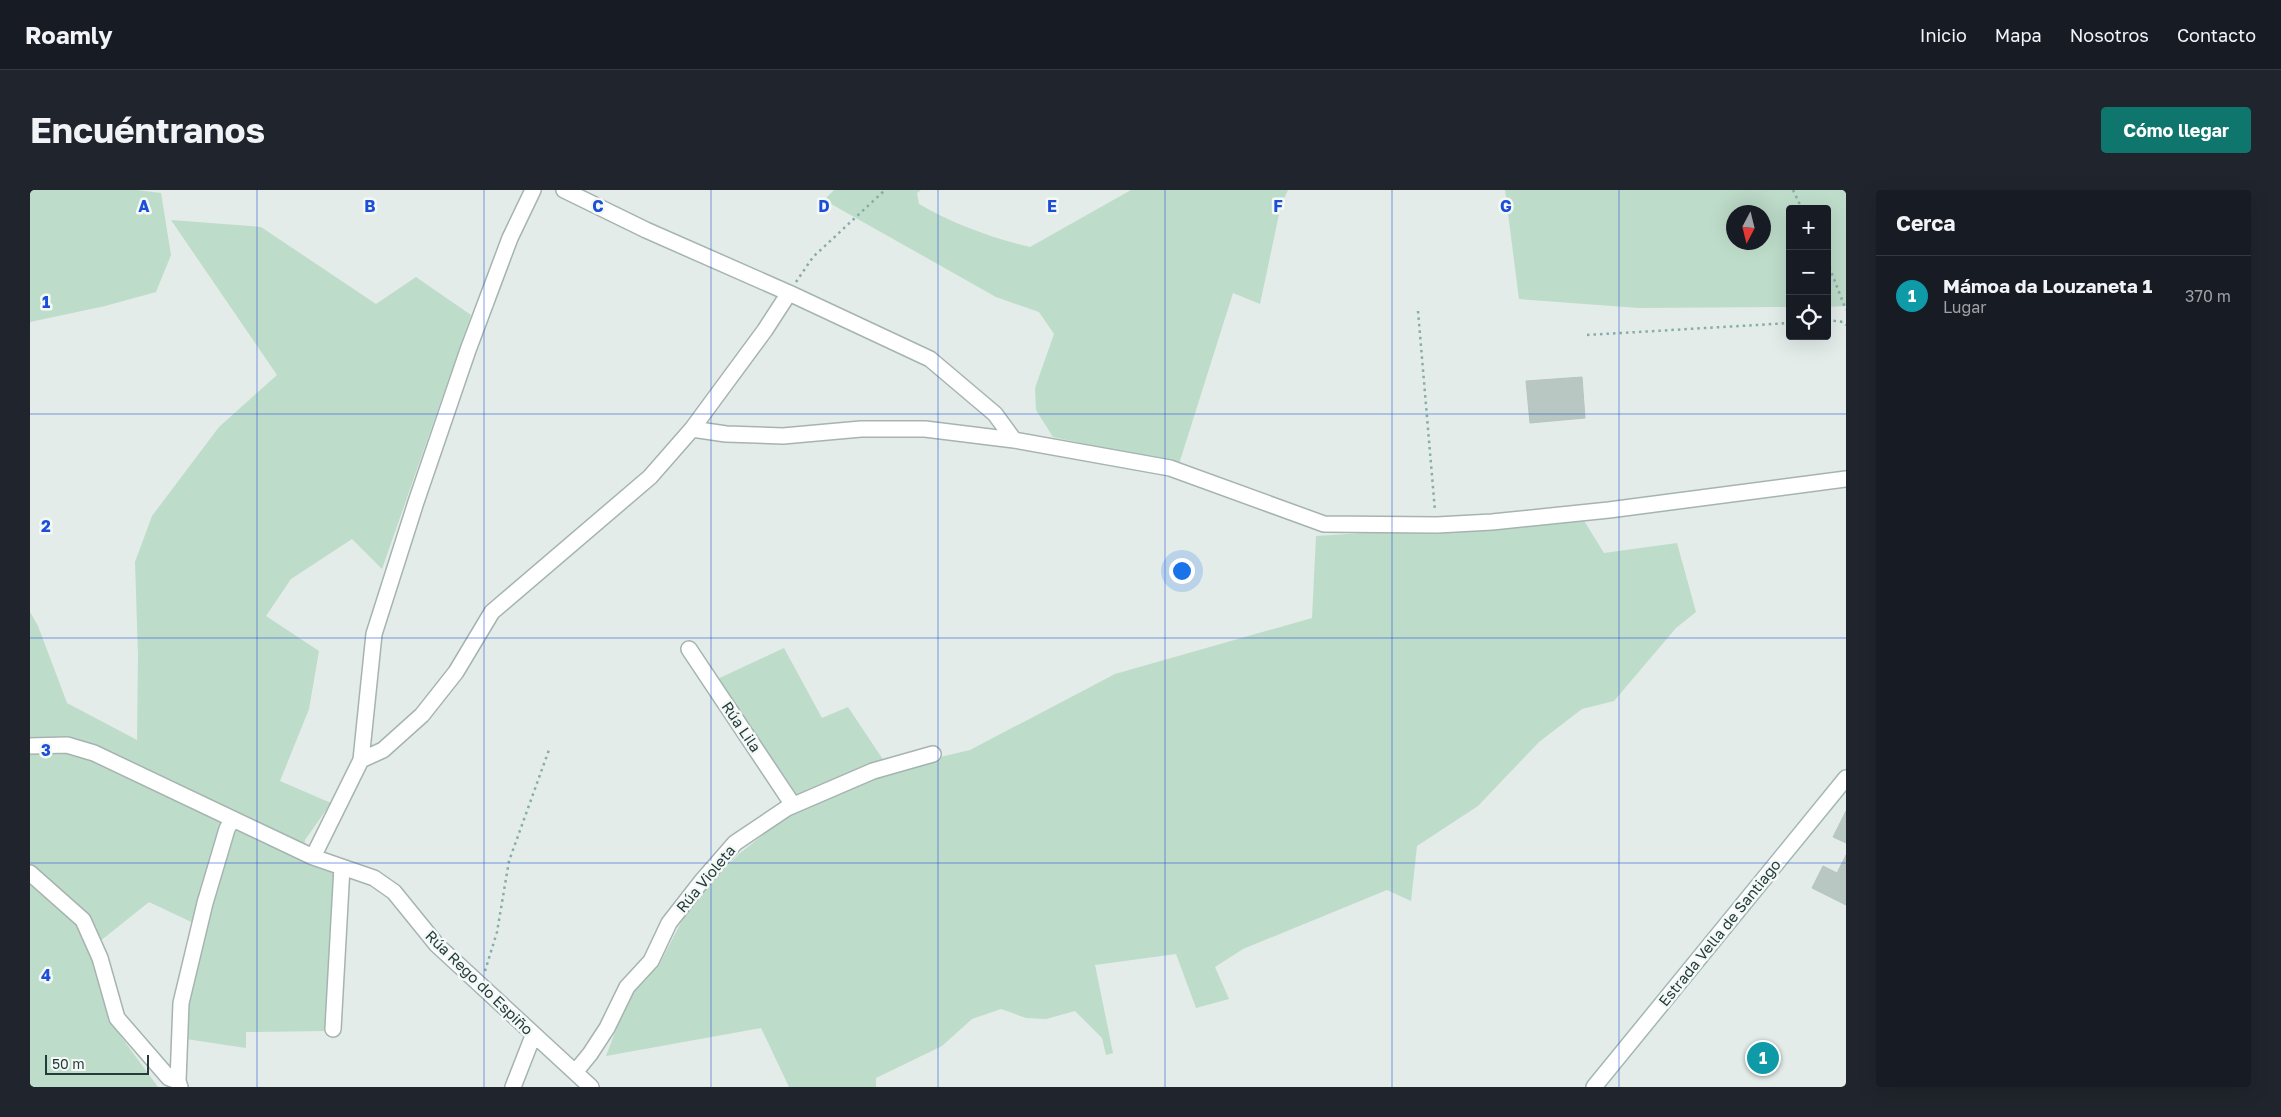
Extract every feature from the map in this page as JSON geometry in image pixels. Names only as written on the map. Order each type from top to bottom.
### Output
[{"type":"street","points":[[313,857],[361,760],[374,634],[416,502],[468,350],[510,238],[534,190]]},
{"type":"street","points":[[564,190],[646,230],[789,293],[930,359],[995,414],[1014,440]]},
{"type":"street","points":[[361,760],[383,750],[422,715],[456,672],[492,612],[650,477],[692,429],[765,330],[789,293]]},
{"type":"street","points":[[692,429],[726,434],[783,436],[861,429],[925,429],[1014,440],[1170,468],[1324,524],[1437,525],[1492,522],[1609,510],[1846,479]]},
{"type":"street","name":"Rúa Lila","points":[[689,649],[793,805]]},
{"type":"street","name":"Rúa Rego do Espiño","points":[[30,746],[67,745],[94,753],[313,857],[374,878],[394,892],[437,945],[480,987],[533,1036],[576,1071],[591,1087]]},
{"type":"street","name":"Rúa Violeta","points":[[576,1071],[607,1028],[627,987],[651,961],[669,923],[735,843],[793,805],[873,771],[933,754]]},
{"type":"street","name":"Estrada Vella de Santiago","points":[[1594,1087],[1846,778]]},
{"type":"street","points":[[30,873],[83,920],[100,958],[117,1018],[169,1078],[179,1084],[181,1003],[205,903],[227,829],[232,820]]},
{"type":"street","points":[[333,1029],[342,867]]},
{"type":"street","points":[[513,1087],[533,1036]]},
{"type":"path","points":[[789,293],[813,257],[885,190]]},
{"type":"path","points":[[1793,190],[1800,205]]},
{"type":"path","points":[[1831,271],[1846,310]]},
{"type":"path","points":[[1418,312],[1437,525]]},
{"type":"path","points":[[1831,320],[1843,322],[1846,325]]},
{"type":"path","points":[[1587,335],[1786,323]]},
{"type":"path","points":[[480,987],[497,932],[509,861],[550,747]]},
{"type":"green space","points":[[30,190],[137,190],[161,193],[171,255],[156,292],[105,306],[30,322]]},
{"type":"green space","points":[[834,190],[921,190],[917,193],[919,204],[945,218],[973,230],[1030,247],[1131,190],[1288,190],[1281,205],[1260,304],[1233,293],[1179,464],[1053,437],[1036,410],[1035,388],[1054,334],[1039,312],[996,297],[824,200]]},
{"type":"green space","points":[[1505,190],[1846,190],[1846,306],[1831,307],[1831,205],[1786,205],[1786,307],[1639,308],[1519,299]]},
{"type":"green space","points":[[171,220],[261,227],[376,304],[416,277],[471,315],[382,569],[352,539],[291,579],[266,616],[319,651],[309,709],[280,781],[331,803],[305,840],[302,862],[335,867],[327,1031],[246,1032],[246,1048],[179,1038],[202,927],[149,902],[89,950],[114,1027],[158,1087],[30,1087],[30,612],[38,626],[67,703],[137,740],[138,655],[135,562],[152,516],[219,427],[277,375]]},
{"type":"green space","points":[[1583,519],[1604,553],[1677,543],[1696,612],[1676,628],[1614,701],[1582,709],[1539,742],[1478,806],[1417,846],[1411,901],[1387,890],[1243,949],[1215,967],[1229,999],[1196,1008],[1176,954],[1095,965],[1113,1053],[1106,1055],[1102,1038],[1075,1011],[1046,1019],[1026,1018],[1001,1009],[972,1019],[942,1046],[876,1078],[876,1087],[789,1087],[761,1028],[606,1056],[629,996],[659,965],[690,905],[739,854],[794,810],[711,682],[784,648],[822,718],[848,707],[884,761],[919,762],[970,750],[1115,674],[1312,618],[1316,536]]},
{"type":"building","points":[[1582,377],[1585,418],[1530,423],[1526,381]]},
{"type":"building","points":[[1846,811],[1846,843],[1833,837]]},
{"type":"building","points":[[1846,855],[1846,905],[1812,888],[1823,866],[1837,873]]},
{"type":"place","name":"Mámoa da Louzaneta 1","points":[[1763,1058]]}]
